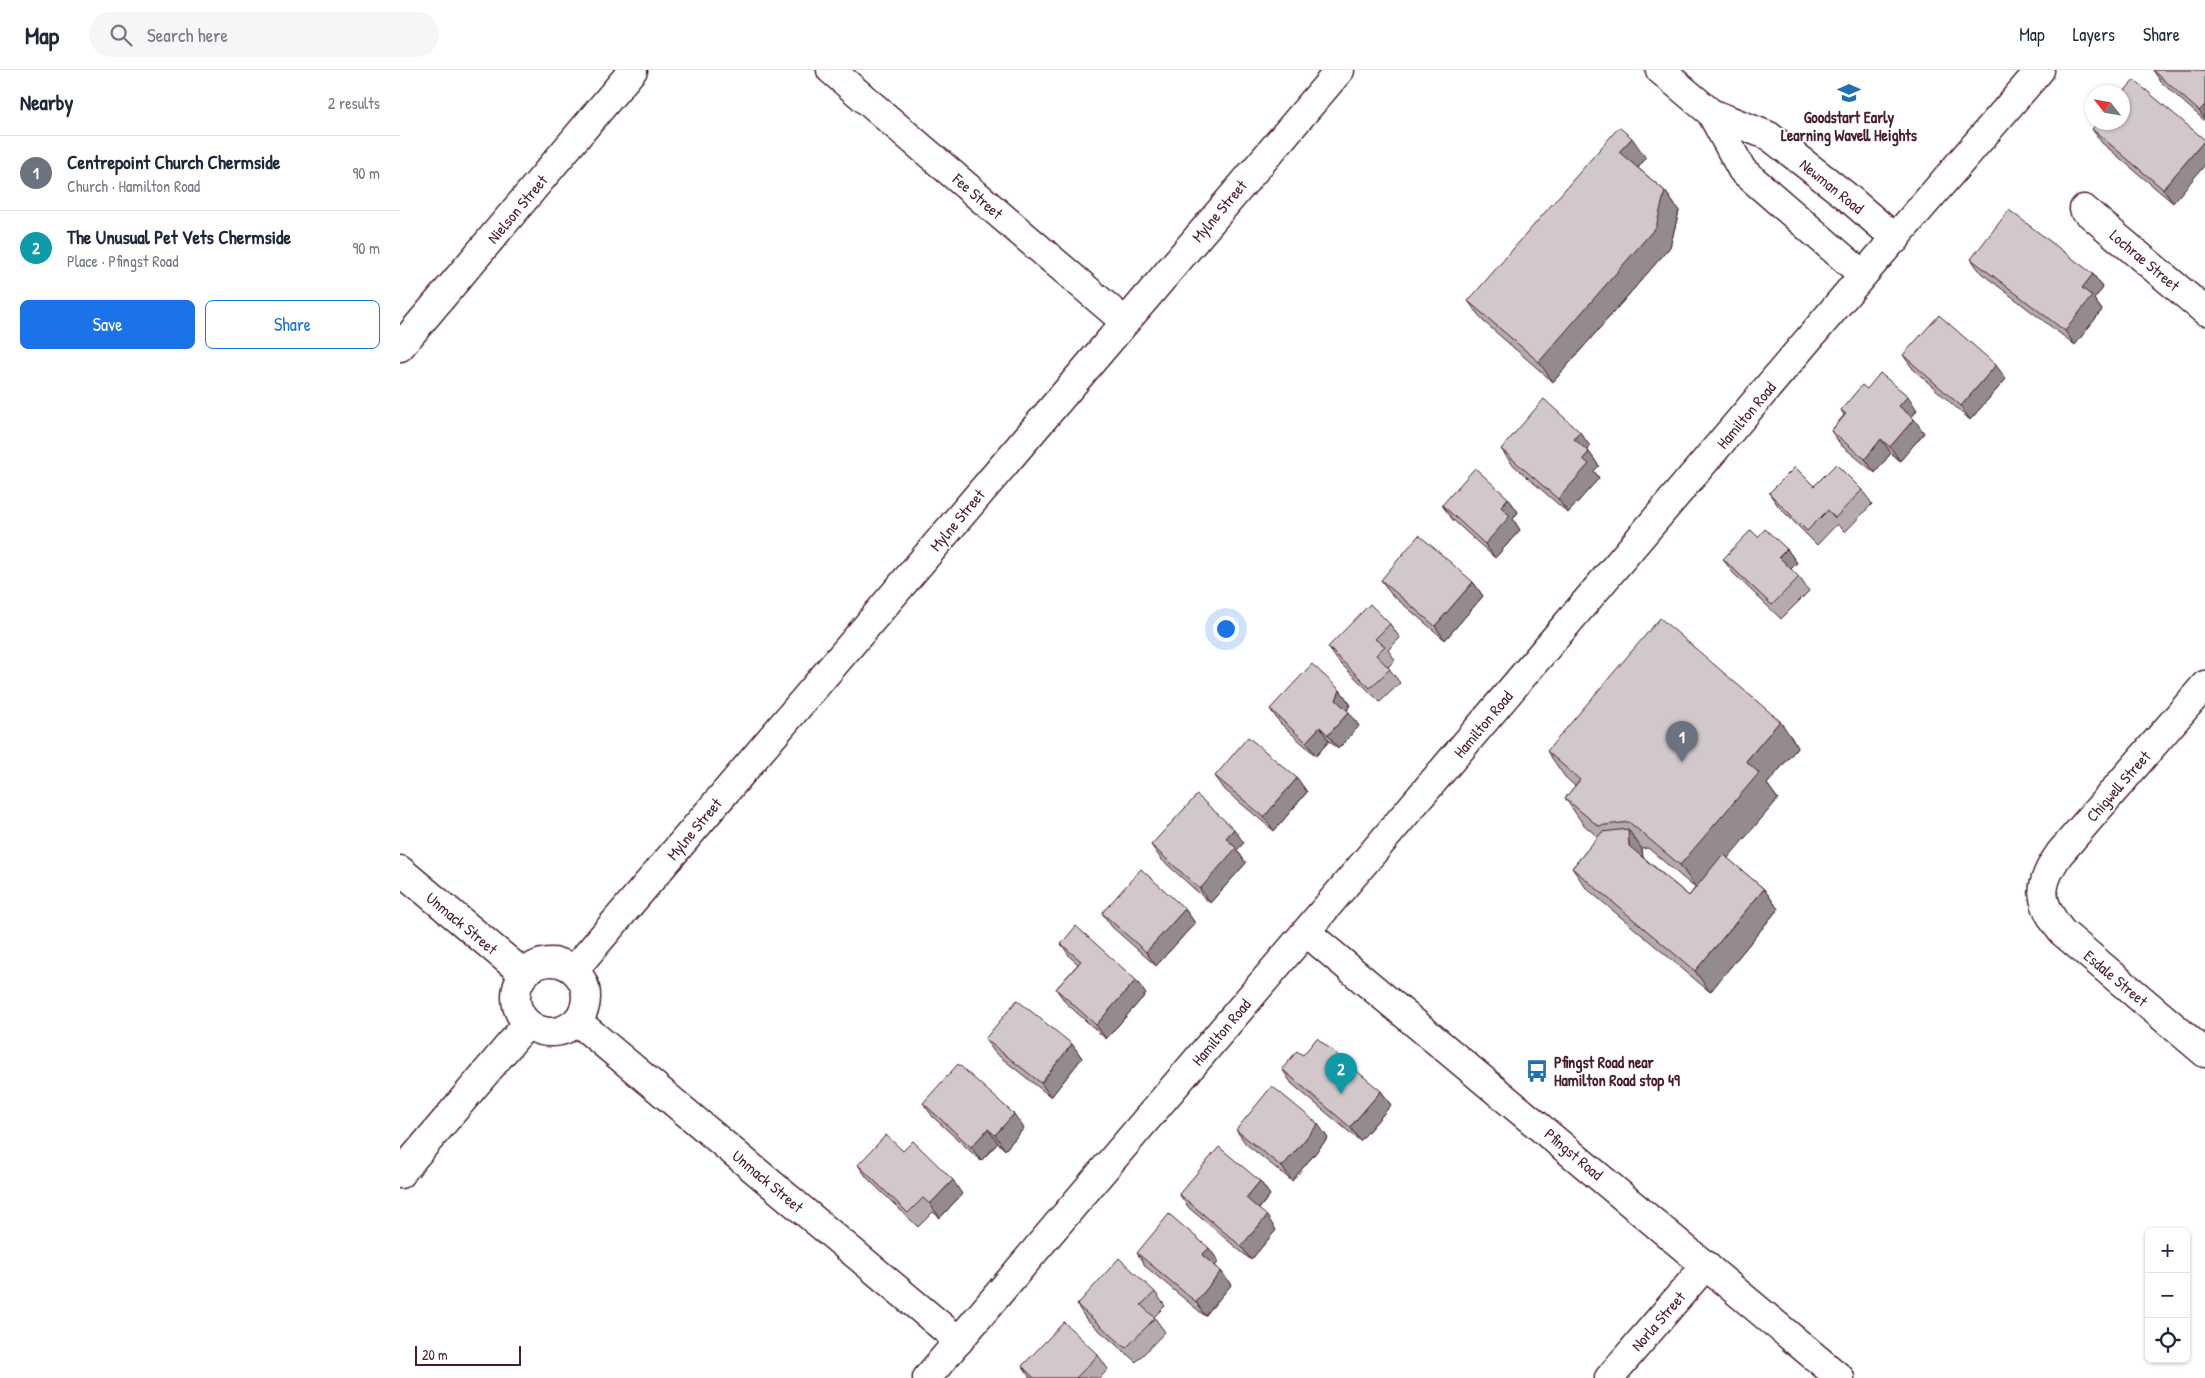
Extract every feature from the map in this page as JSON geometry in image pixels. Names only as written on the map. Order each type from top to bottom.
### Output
[{"type":"street","name":"Nielson Street","points":[[400,347],[633,70]]},
{"type":"street","name":"Fee Street","points":[[831,70],[1125,322]]},
{"type":"street","name":"Mylne Street","points":[[574,970],[1340,70]]},
{"type":"street","name":"Newman Road","points":[[1660,70],[1710,113],[1769,136],[1845,195],[1896,239]]},
{"type":"street","name":"Hamilton Road","points":[[927,1378],[2040,70]]},
{"type":"street","name":"Newman Road","points":[[1710,113],[1742,170],[1863,276]]},
{"type":"street","name":"Lochrae Street","points":[[2084,209],[2205,311]]},
{"type":"street","name":"Chigwell Street","points":[[2042,893],[2044,880],[2060,853],[2205,685]]},
{"type":"street","name":"Unmack Street","points":[[400,870],[524,974]]},
{"type":"street","name":"Esdale Street","points":[[2042,893],[2044,903],[2051,918],[2062,932],[2205,1053]]},
{"type":"street","name":"Pfingst Road","points":[[1306,932],[1840,1378]]},
{"type":"street","points":[[543,962],[565,964],[574,970],[581,978],[585,989],[583,1011],[578,1021],[569,1028],[558,1032],[536,1030],[527,1024],[520,1016],[515,994],[524,974],[543,962]]},
{"type":"street","name":"Unmack Street","points":[[578,1021],[959,1341]]},
{"type":"street","points":[[400,1174],[527,1024]]},
{"type":"street","name":"Norla Street","points":[[1610,1378],[1706,1265]]},
{"type":"building","points":[[2153,70],[2205,70],[2205,105],[2199,111]]},
{"type":"building","points":[[2134,80],[2205,140],[2163,189],[2093,130],[2130,130],[2130,85]]},
{"type":"building","points":[[1619,127],[1632,138],[1619,152],[1665,191],[1656,227],[1539,362],[1468,301]]},
{"type":"building","points":[[2009,210],[2093,274],[2082,288],[2092,296],[2065,331],[1971,259]]},
{"type":"building","points":[[1939,315],[1996,365],[1961,406],[1903,355]]},
{"type":"building","points":[[1880,373],[1908,396],[1899,406],[1914,419],[1890,447],[1881,439],[1865,459],[1831,431],[1846,414],[1841,410],[1862,385],[1867,389]]},
{"type":"building","points":[[1544,399],[1580,432],[1574,439],[1589,452],[1583,459],[1589,464],[1558,499],[1501,449]]},
{"type":"building","points":[[1836,464],[1862,490],[1835,518],[1828,510],[1807,531],[1769,493],[1795,467],[1814,486]]},
{"type":"building","points":[[1475,468],[1508,498],[1501,507],[1510,516],[1485,544],[1442,505]]},
{"type":"building","points":[[1765,529],[1787,549],[1779,557],[1799,577],[1772,605],[1723,559],[1751,530],[1758,537]]},
{"type":"building","points":[[1419,535],[1473,582],[1435,626],[1381,580]]},
{"type":"building","points":[[1370,604],[1390,624],[1375,639],[1385,646],[1376,655],[1390,669],[1370,688],[1328,647]]},
{"type":"building","points":[[1660,618],[1780,721],[1746,761],[1759,773],[1680,865],[1629,822],[1598,826],[1565,798],[1580,780],[1547,751]]},
{"type":"building","points":[[1312,664],[1340,690],[1336,700],[1349,712],[1328,735],[1320,727],[1306,742],[1270,709]]},
{"type":"building","points":[[1248,737],[1297,778],[1264,817],[1215,776]]},
{"type":"building","points":[[1197,795],[1234,829],[1226,838],[1236,848],[1200,889],[1151,845]]},
{"type":"building","points":[[1628,829],[1629,846],[1689,896],[1723,854],[1764,889],[1695,971],[1572,868],[1602,832]]},
{"type":"building","points":[[1141,869],[1185,909],[1146,952],[1102,913]]},
{"type":"building","points":[[1076,926],[1136,980],[1096,1025],[1056,989],[1081,961],[1061,944]]},
{"type":"building","points":[[1017,1000],[1072,1044],[1041,1083],[985,1039]]},
{"type":"building","points":[[1317,1038],[1381,1091],[1350,1127],[1282,1069],[1297,1051],[1303,1055]]},
{"type":"building","points":[[958,1064],[1014,1114],[995,1135],[988,1129],[971,1147],[923,1103]]},
{"type":"building","points":[[1272,1086],[1318,1124],[1282,1167],[1236,1130]]},
{"type":"building","points":[[886,1135],[903,1151],[913,1141],[953,1180],[930,1204],[923,1198],[908,1213],[858,1165]]},
{"type":"building","points":[[1219,1147],[1260,1181],[1246,1198],[1267,1216],[1241,1246],[1179,1194]]},
{"type":"building","points":[[1169,1214],[1209,1248],[1202,1255],[1221,1271],[1196,1302],[1137,1253]]},
{"type":"building","points":[[1119,1258],[1155,1292],[1141,1305],[1155,1318],[1126,1348],[1077,1305]]},
{"type":"building","points":[[1064,1322],[1098,1355],[1076,1378],[1034,1378],[1022,1366]]},
{"type":"place","name":"Goodstart Early Learning Wavell Heights","points":[[1849,93]]},
{"type":"place","name":"Centrepoint Church Chermside","points":[[1682,762]]},
{"type":"place","name":"Pfingst Road near Hamilton Road stop 49","points":[[1537,1071]]},
{"type":"place","name":"The Unusual Pet Vets Chermside","points":[[1341,1094]]}]
